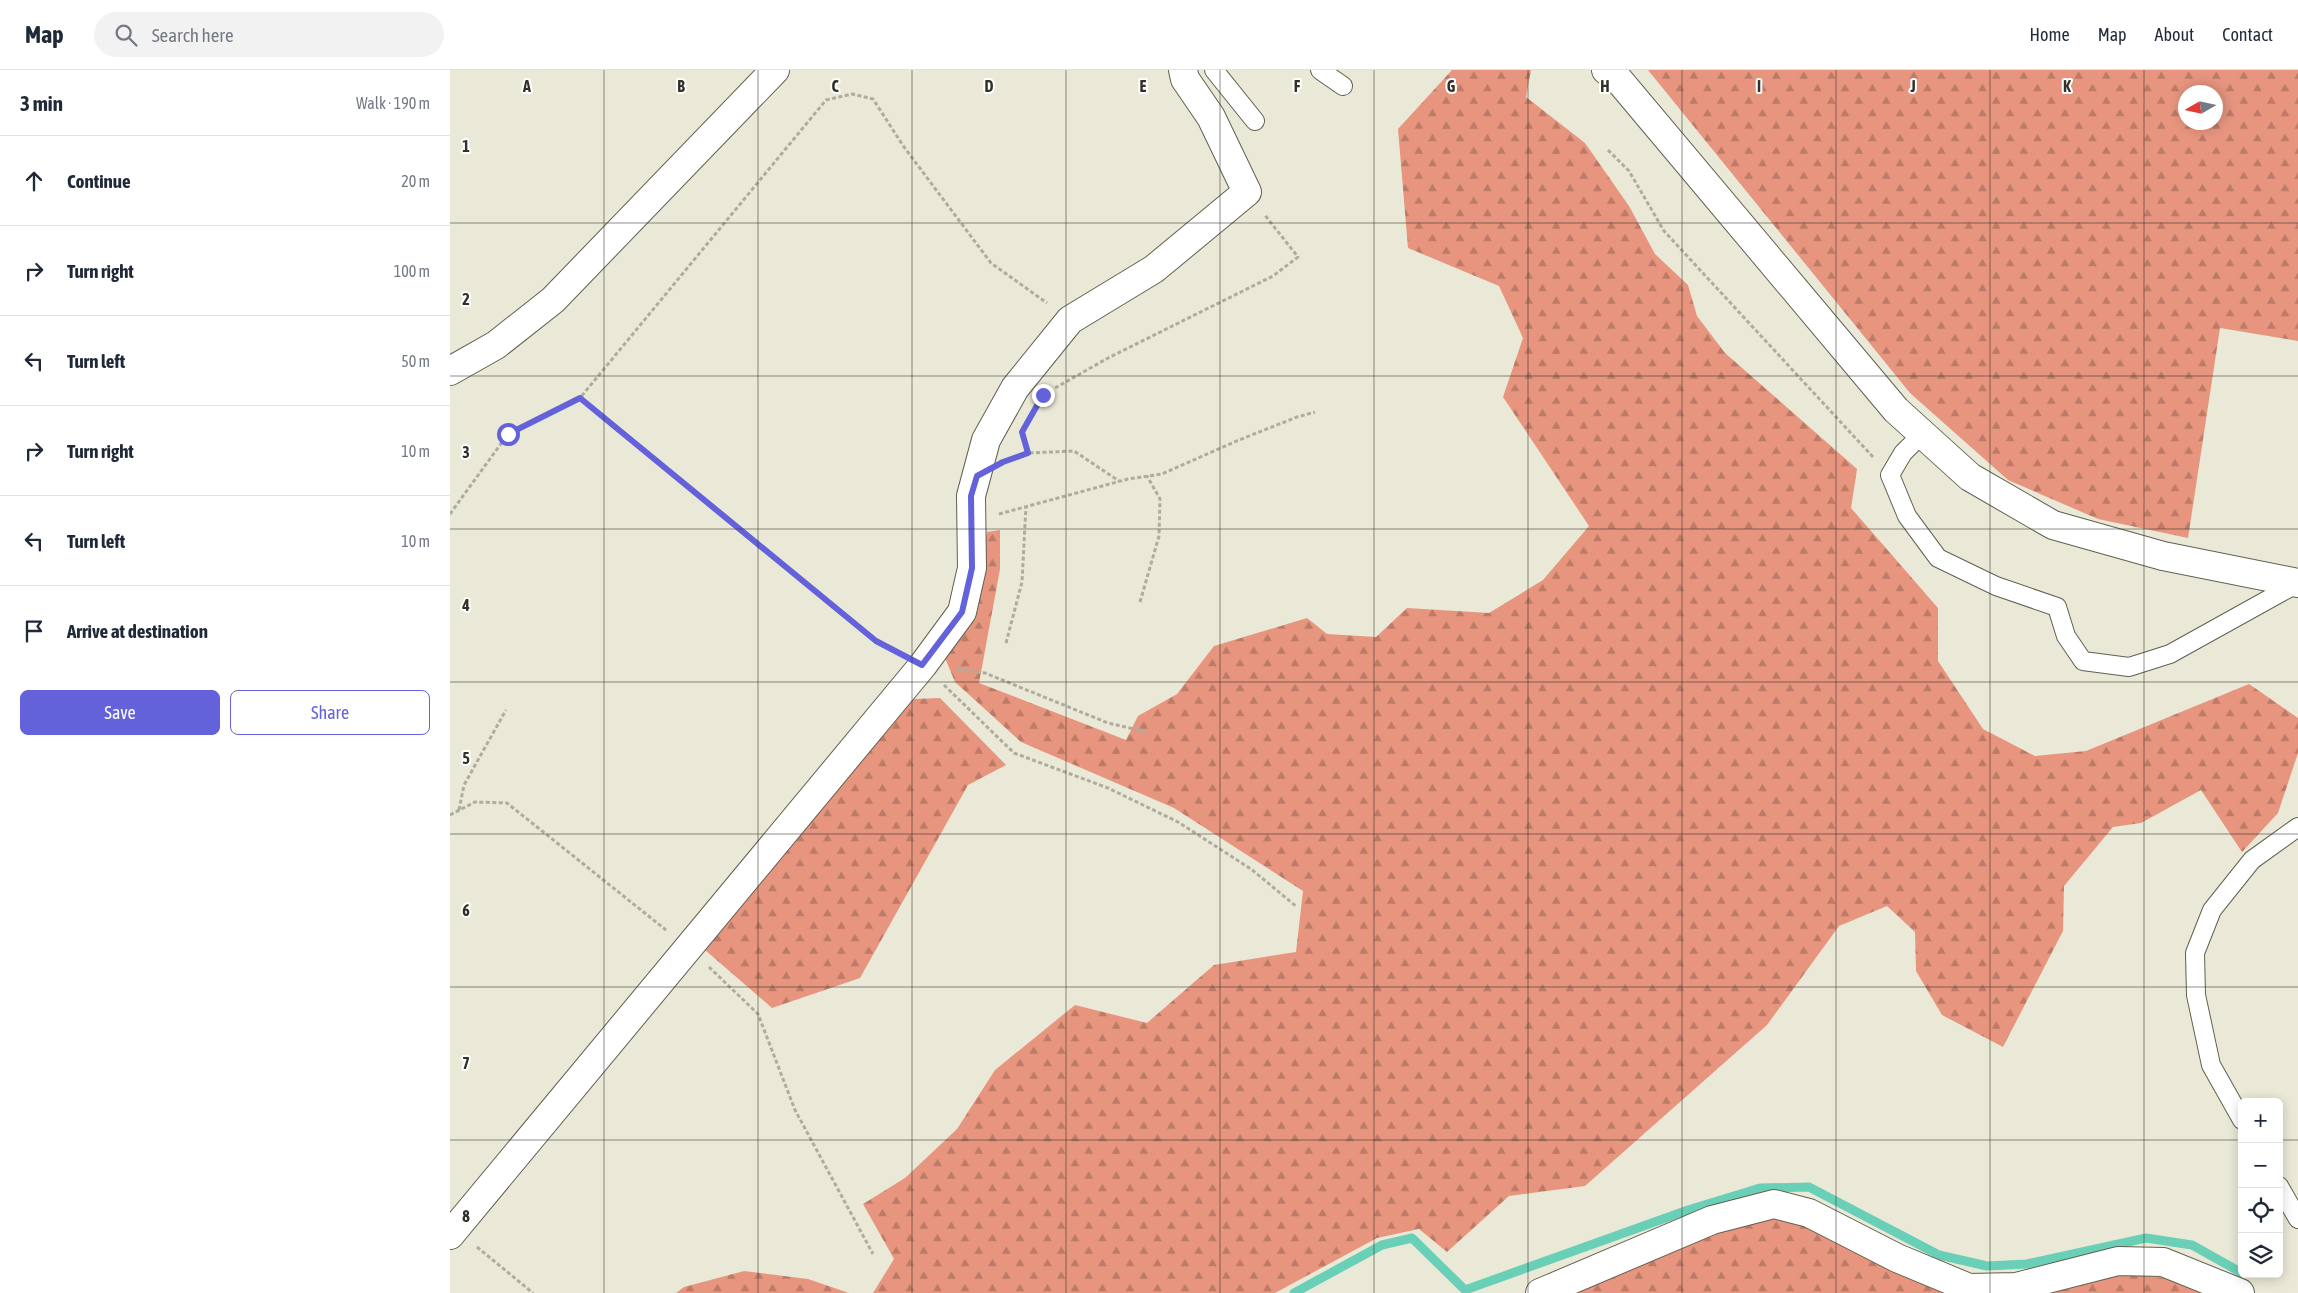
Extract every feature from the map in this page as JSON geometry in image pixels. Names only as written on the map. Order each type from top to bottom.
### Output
[{"type":"street","points":[[450,371],[496,345],[553,300],[775,70]]},
{"type":"street","points":[[452,1232],[922,665],[962,612],[972,568],[971,496],[986,440],[1015,388],[1070,320],[1154,269],[1247,192],[1211,117],[1185,79],[1183,70]]},
{"type":"street","points":[[1606,70],[1618,79],[1896,410],[1970,476],[2054,525],[2163,556],[2298,583]]},
{"type":"street","points":[[1540,1293],[1712,1220],[1774,1204],[1809,1213],[1897,1258],[1969,1288],[2016,1287],[2118,1261],[2163,1262],[2240,1293]]},
{"type":"lane","points":[[1214,70],[1255,121]]},
{"type":"lane","points":[[1320,70],[1343,86]]},
{"type":"lane","points":[[1922,434],[1903,453],[1890,475],[1907,516],[1938,558],[1996,586],[2057,607],[2066,636],[2083,662],[2129,667],[2170,654],[2298,583]]},
{"type":"lane","points":[[2238,1113],[2211,1065],[2196,995],[2195,953],[2212,910],[2252,860],[2298,827]]},
{"type":"lane","points":[[2280,1188],[2298,1219]]},
{"type":"path","points":[[450,514],[508,434],[580,398],[826,100],[852,94],[872,99],[904,147],[991,264],[1070,320]]},
{"type":"path","points":[[1608,150],[1629,171],[1664,231],[1890,475]]},
{"type":"path","points":[[1051,390],[1108,358],[1273,276],[1298,257],[1247,192]]},
{"type":"path","points":[[580,398],[876,641],[922,665],[1014,753],[1108,788],[1178,822],[1251,869],[1297,907]]},
{"type":"path","points":[[972,522],[1119,481],[1162,474],[1238,440],[1315,412]]},
{"type":"path","points":[[1022,432],[1028,453]]},
{"type":"path","points":[[977,476],[1003,462],[1028,453],[1074,452],[1119,481]]},
{"type":"path","points":[[1140,602],[1159,536],[1160,500],[1147,476]]},
{"type":"path","points":[[1006,643],[1022,582],[1026,506]]},
{"type":"path","points":[[922,665],[985,673],[1108,723],[1147,732]]},
{"type":"path","points":[[458,811],[464,785],[506,710]]},
{"type":"path","points":[[452,1232],[533,1293]]},
{"type":"green space","points":[[1452,70],[1531,70],[1526,97],[1585,143],[1629,206],[1655,254],[1688,285],[1697,316],[1725,353],[1857,469],[1851,508],[1938,608],[1938,661],[1983,729],[2035,756],[2086,751],[2249,684],[2298,718],[2298,753],[2278,813],[2242,852],[2201,790],[2141,823],[2113,827],[2064,886],[2063,931],[2003,1047],[1942,1015],[1916,971],[1915,932],[1887,906],[1839,926],[1767,1025],[1585,1186],[1509,1196],[1447,1252],[1419,1229],[1377,1238],[1275,1293],[873,1293],[894,1259],[863,1204],[905,1178],[957,1129],[995,1070],[1075,1005],[1147,1023],[1214,965],[1296,952],[1303,891],[1174,808],[1021,742],[955,682],[945,658],[972,616],[987,532],[1000,530],[1000,569],[979,683],[1126,740],[1138,716],[1177,694],[1214,646],[1307,618],[1327,634],[1376,637],[1407,608],[1489,613],[1543,580],[1589,526],[1503,397],[1523,338],[1499,286],[1408,248],[1398,129]]},
{"type":"green space","points":[[1648,70],[2298,70],[2298,341],[2220,328],[2188,538],[2098,519],[2008,480],[1910,393]]},
{"type":"green space","points":[[940,698],[1006,765],[968,785],[860,978],[772,1008],[705,950],[912,699]]},
{"type":"green space","points":[[1772,1218],[1798,1222],[1950,1293],[1573,1293],[1720,1231]]},
{"type":"green space","points":[[744,1271],[808,1279],[849,1293],[676,1293],[684,1287]]},
{"type":"green space","points":[[2124,1272],[2183,1281],[2207,1293],[2045,1293],[2068,1289]]},
{"type":"waterway","points":[[1294,1293],[1382,1245],[1412,1238],[1465,1290],[1688,1210],[1760,1188],[1809,1187],[1939,1255],[1987,1266],[2027,1264],[2146,1238],[2192,1245],[2238,1271]]},
{"type":"route","points":[[508,434],[580,398],[876,641],[922,665],[962,612],[972,568],[971,496],[977,476],[1003,462],[1028,453],[1022,432],[1043,395]]}]
